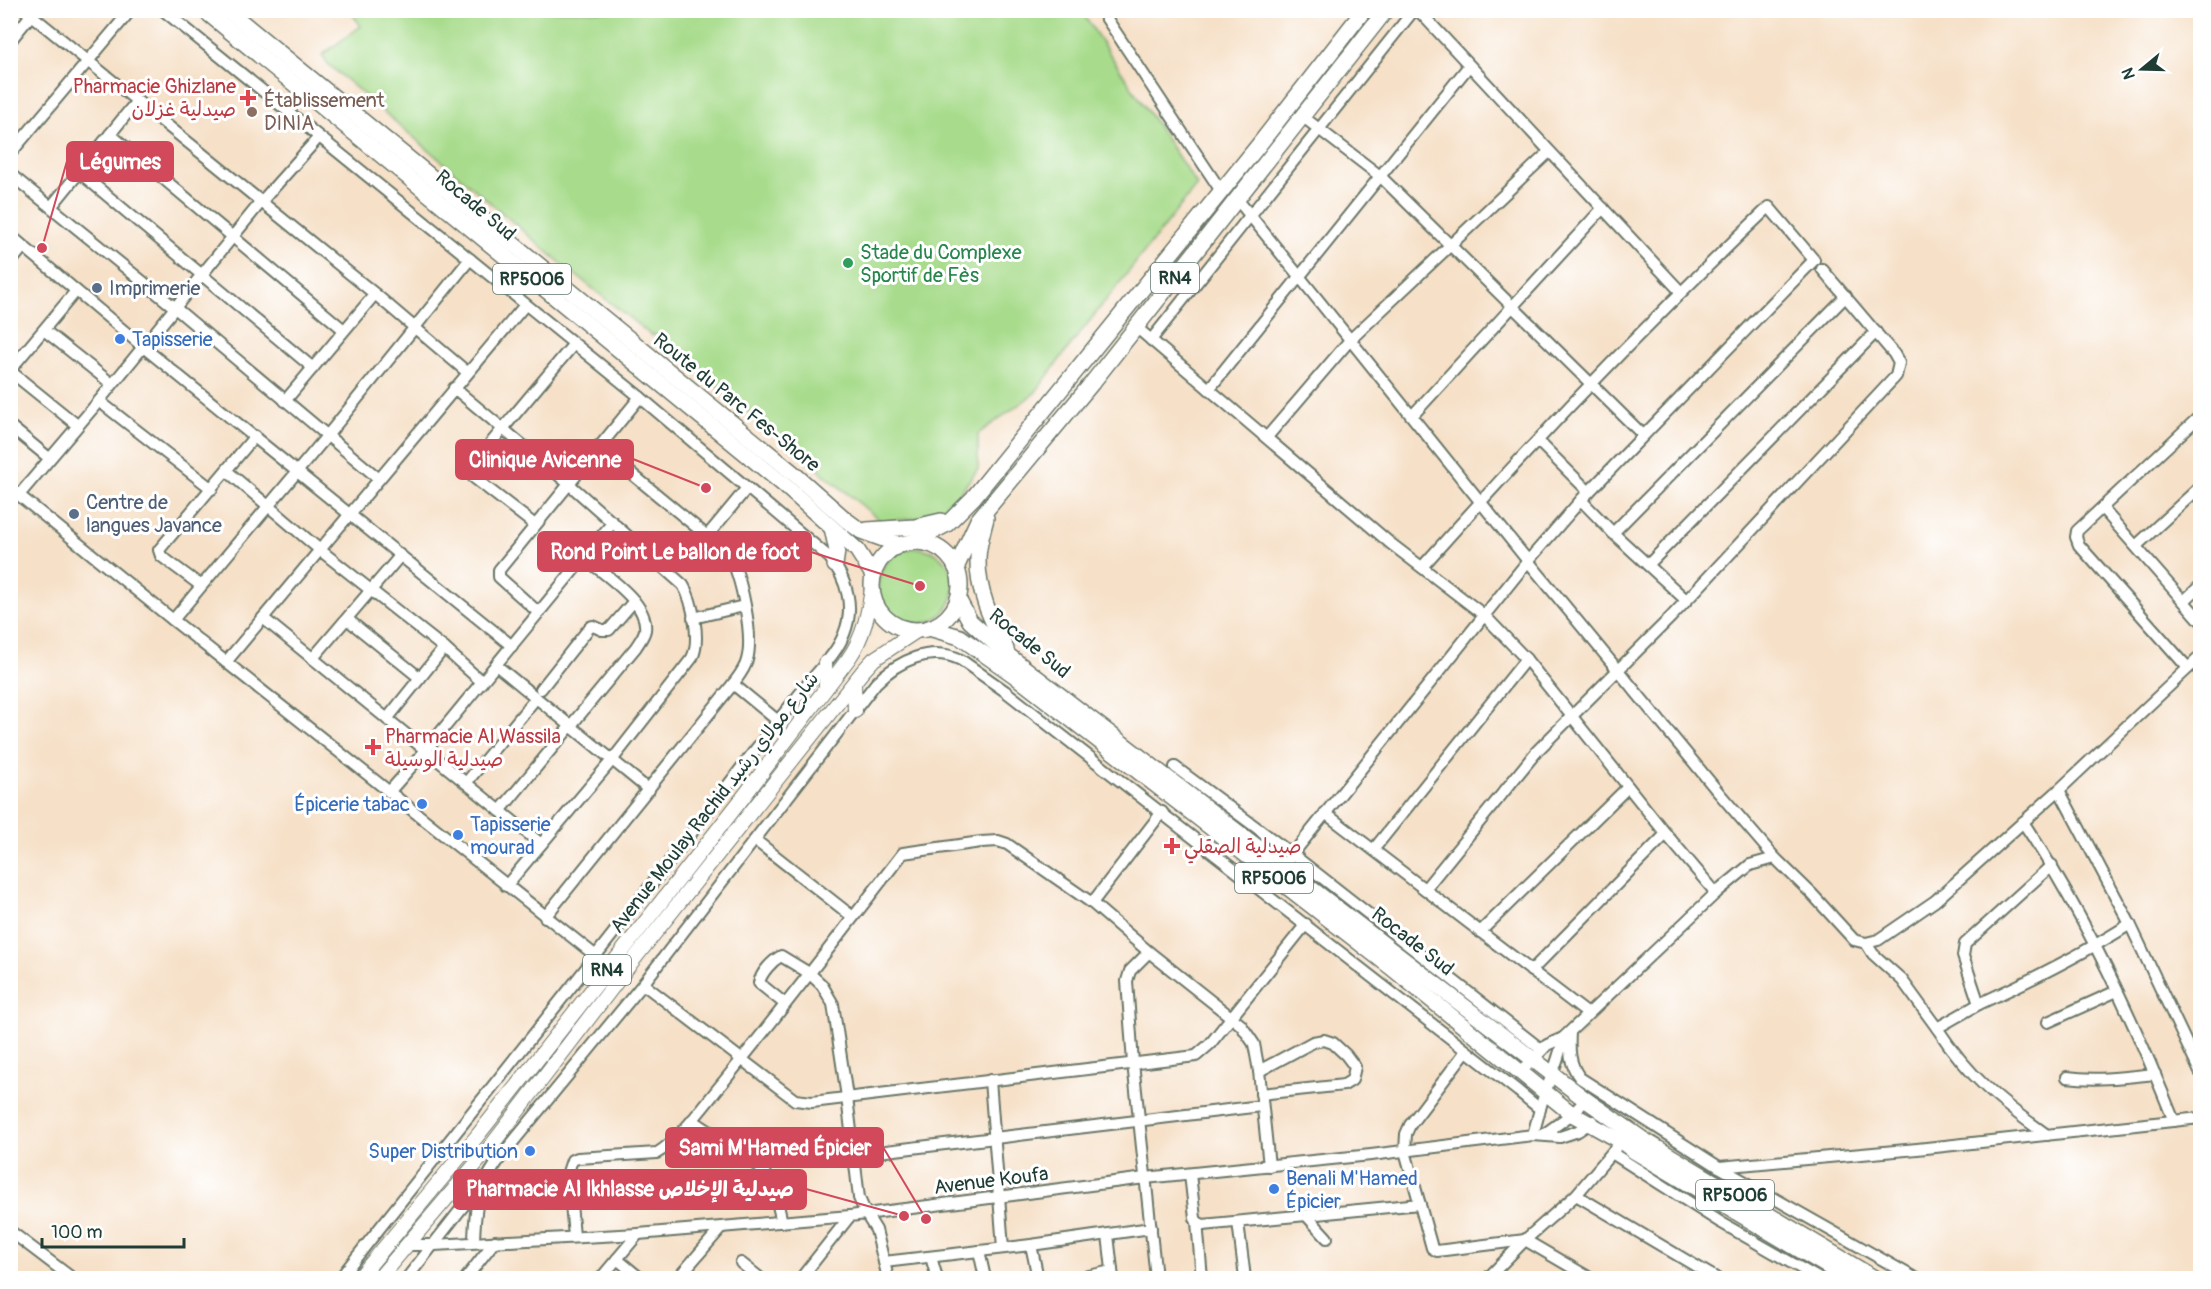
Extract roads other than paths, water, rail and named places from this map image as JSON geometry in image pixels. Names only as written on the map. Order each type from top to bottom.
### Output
[{"type":"highway","name":"Rocade Sud","points":[[204,10],[774,477],[857,550],[873,582]]},
{"type":"highway","name":"Rocade Sud","points":[[227,10],[555,279]]},
{"type":"highway","name":"RN4","points":[[873,582],[879,562],[888,552],[938,530],[958,513],[1012,451],[1364,10]]},
{"type":"highway","name":"RN4","points":[[923,629],[944,620],[950,614],[960,588],[956,568],[978,520],[1085,392],[1386,10]]},
{"type":"highway","name":"Route du Parc Fes-Shore","points":[[555,279],[861,531],[906,544]]},
{"type":"highway","points":[[988,507],[978,551],[978,572],[985,604],[1010,657]]},
{"type":"highway","points":[[861,531],[929,525],[958,513]]},
{"type":"highway","points":[[832,528],[837,551],[835,565]]},
{"type":"highway","points":[[906,544],[923,543],[943,551],[956,568]]},
{"type":"highway","points":[[873,582],[875,602],[887,618],[904,629],[923,629]]},
{"type":"highway","name":"Rocade Sud","points":[[958,598],[970,621],[1010,657],[1287,860],[1538,1054],[1552,1073],[1602,1111],[1621,1141],[1680,1162],[1874,1278]]},
{"type":"highway","name":"Rocade Sud","points":[[923,629],[960,637],[990,657],[1392,968],[1572,1114],[1621,1141],[1634,1151],[1847,1278]]},
{"type":"main road","name":"Avenue Moulay Rachid شارع مولاي رشيد","points":[[359,1278],[478,1135],[738,804],[826,688],[858,644],[868,613],[873,582]]},
{"type":"main road","name":"Avenue Moulay Rachid شارع مولاي رشيد","points":[[379,1278],[491,1146],[631,963],[874,659],[923,629]]},
{"type":"main road","points":[[825,663],[826,688]]},
{"type":"main road","points":[[854,683],[855,711]]},
{"type":"street","points":[[10,154],[130,10]]},
{"type":"street","points":[[164,10],[639,397],[747,488],[830,558],[846,585],[849,616],[839,645],[340,1278]]},
{"type":"street","points":[[1101,10],[1221,191]]},
{"type":"street","points":[[1151,340],[1416,10],[1680,291]]},
{"type":"street","points":[[10,41],[28,13],[375,294],[467,372]]},
{"type":"street","points":[[1209,389],[1468,67]]},
{"type":"street","points":[[51,207],[137,101]]},
{"type":"street","points":[[1302,116],[1380,176],[1643,435]]},
{"type":"street","points":[[110,134],[344,330]]},
{"type":"street","points":[[319,137],[232,236],[99,401],[49,459],[15,491],[173,620],[596,956]]},
{"type":"street","points":[[1267,437],[1350,340],[1549,152]]},
{"type":"street","points":[[80,172],[313,368]]},
{"type":"street","points":[[10,174],[174,307],[378,478]]},
{"type":"street","points":[[1237,199],[1618,671],[1775,858],[1854,940],[1866,943],[1887,934],[1935,901],[2059,790],[2200,657]]},
{"type":"street","points":[[1175,767],[1287,860],[1528,561],[1585,496],[1814,260],[1768,207],[1680,291],[1590,384],[1480,501],[1422,567]]},
{"type":"street","points":[[1412,416],[1603,208]]},
{"type":"street","points":[[10,235],[142,346],[512,646]]},
{"type":"street","points":[[10,263],[24,246]]},
{"type":"street","points":[[173,620],[327,436],[470,259]]},
{"type":"street","points":[[1425,888],[1537,751],[1686,600],[1896,376],[1900,368],[1897,358],[1822,269]]},
{"type":"street","points":[[76,291],[10,371],[77,425]]},
{"type":"street","points":[[285,401],[375,294]]},
{"type":"street","points":[[1613,533],[1846,296]]},
{"type":"street","points":[[226,662],[525,305]]},
{"type":"street","points":[[1136,327],[1390,543],[1484,615],[1526,659],[1716,893]]},
{"type":"street","points":[[44,330],[112,384]]},
{"type":"street","points":[[1648,566],[1876,332]]},
{"type":"street","points":[[535,525],[470,474],[470,468],[573,345]]},
{"type":"street","points":[[454,388],[569,484],[683,585],[689,598],[696,646],[692,658],[613,759],[507,886]]},
{"type":"street","points":[[539,613],[499,578],[498,573],[639,397]]},
{"type":"street","points":[[99,401],[212,489]]},
{"type":"street","points":[[2188,668],[2079,546],[2076,537],[2077,531],[2200,416]]},
{"type":"street","points":[[10,426],[49,459]]},
{"type":"street","points":[[200,585],[161,556],[159,549],[255,436]]},
{"type":"street","points":[[1538,441],[1613,533],[1686,600]]},
{"type":"street","points":[[545,917],[733,684],[748,657],[749,634],[734,563],[722,546],[598,447]]},
{"type":"street","points":[[227,471],[320,550],[444,648],[482,682]]},
{"type":"street","points":[[2136,546],[2200,487]]},
{"type":"street","points":[[708,535],[747,488]]},
{"type":"street","points":[[2102,507],[2200,620]]},
{"type":"street","points":[[389,792],[613,522]]},
{"type":"street","points":[[313,658],[400,556]]},
{"type":"street","points":[[500,811],[571,727],[645,631],[642,613],[634,601],[585,558]]},
{"type":"street","points":[[2184,602],[2200,586]]},
{"type":"street","points":[[466,783],[591,627],[609,630],[634,601]]},
{"type":"street","points":[[693,618],[744,606]]},
{"type":"street","points":[[263,618],[541,844]]},
{"type":"street","points":[[347,619],[420,678]]},
{"type":"street","points":[[387,719],[444,648]]},
{"type":"street","points":[[407,1278],[643,984],[885,674],[895,666],[932,654],[953,656],[1019,702],[1540,1109]]},
{"type":"street","points":[[981,674],[990,657]]},
{"type":"street","points":[[1374,849],[1526,659]]},
{"type":"street","points":[[496,665],[538,694],[571,727],[649,789]]},
{"type":"street","points":[[733,684],[778,721]]},
{"type":"street","points":[[1019,702],[1028,687]]},
{"type":"street","points":[[1480,932],[1628,787]]},
{"type":"street","points":[[2059,790],[2130,924],[2200,1072]]},
{"type":"street","points":[[1092,903],[1162,812]]},
{"type":"street","points":[[1325,813],[1588,1014]]},
{"type":"street","points":[[2023,822],[2052,865],[2096,946],[2174,1121]]},
{"type":"street","points":[[1531,971],[1666,834]]},
{"type":"street","points":[[755,840],[853,917]]},
{"type":"street","points":[[574,1236],[568,1172],[572,1160],[657,1153],[664,1149],[692,1120],[903,854],[998,841],[1014,848],[1092,903],[1249,1034],[1254,1044],[1259,1071],[1269,1166]]},
{"type":"street","points":[[1521,1072],[1538,1054],[1566,1035],[1716,893],[1750,865],[1775,858]]},
{"type":"street","points":[[1979,1004],[1963,956],[1965,944],[2052,865]]},
{"type":"street","points":[[643,984],[795,1100],[803,1102],[1196,1056],[1210,1044],[1306,924]]},
{"type":"street","points":[[1937,1028],[1979,1004],[2096,946],[2130,924]]},
{"type":"street","points":[[1866,943],[1873,954],[1902,980],[1965,1067],[1981,1084],[2006,1106],[2047,1135]]},
{"type":"street","points":[[1149,952],[1130,971],[1127,981],[1133,1063],[1156,1278]]},
{"type":"street","points":[[785,1004],[759,983],[774,960],[781,956],[809,973],[822,985],[833,1004],[859,1198],[876,1230],[888,1278]]},
{"type":"street","points":[[2048,1022],[2117,991]]},
{"type":"street","points":[[1538,1135],[1540,1109],[1545,1091],[1566,1035]]},
{"type":"street","points":[[1566,1035],[1571,1064],[1580,1078],[1719,1167],[1915,1278]]},
{"type":"street","points":[[1259,1071],[1313,1042],[1324,1040],[1333,1043],[1355,1067],[1352,1080],[1344,1086],[1261,1094]]},
{"type":"street","points":[[1466,1051],[1410,1125],[1405,1140],[1405,1151],[1434,1250],[1525,1240],[1590,1278]]},
{"type":"street","points":[[2067,1077],[2086,1080],[2155,1074]]},
{"type":"street","points":[[990,1080],[1003,1248]]},
{"type":"street","name":"Avenue Koufa","points":[[1538,1135],[1572,1114],[1586,1100]]},
{"type":"street","points":[[854,1155],[1261,1106]]},
{"type":"street","name":"Avenue Koufa","points":[[406,1245],[638,1234],[850,1216],[1145,1178],[1538,1135],[1560,1137],[1590,1124],[1602,1111]]},
{"type":"street","points":[[1719,1167],[2200,1119]]},
{"type":"street","points":[[692,1120],[757,1166],[767,1176],[774,1190],[782,1222]]},
{"type":"street","points":[[1488,1278],[1525,1240],[1576,1195],[1621,1141],[1720,1222],[1818,1278]]},
{"type":"street","points":[[1680,1162],[1694,1151]]},
{"type":"street","points":[[1190,1174],[1202,1278]]},
{"type":"street","points":[[474,1242],[475,1215],[485,1179]]},
{"type":"street","points":[[1576,1195],[1716,1278]]},
{"type":"street","points":[[1197,1222],[1203,1225],[1420,1204]]},
{"type":"street","points":[[801,1278],[850,1216]]},
{"type":"street","points":[[1307,1216],[1327,1238]]},
{"type":"street","points":[[1238,1222],[1245,1278]]},
{"type":"street","points":[[678,1278],[722,1227]]},
{"type":"street","points":[[884,1262],[1151,1228]]},
{"type":"street","points":[[10,1231],[72,1278]]},
{"type":"street","points":[[602,1278],[638,1234]]},
{"type":"street","points":[[1079,1278],[1113,1275],[1108,1235]]},
{"type":"street","points":[[466,1278],[495,1241]]},
{"type":"street","points":[[1031,1245],[1038,1278]]},
{"type":"street","points":[[979,1251],[985,1278]]},
{"type":"street","points":[[931,1257],[937,1278]]},
{"type":"street","points":[[617,1259],[640,1278]]},
{"type":"street","points":[[741,1263],[760,1278]]},
{"type":"place","name":"Pharmacie Ghizlane صيدلية غزلان","points":[[248,98]]},
{"type":"place","name":"Établissement DINIA","points":[[252,112]]},
{"type":"place","name":"Légumes","points":[[42,248]]},
{"type":"place","name":"Stade du Complexe Sportif de Fès","points":[[848,263]]},
{"type":"place","name":"Imprimerie","points":[[97,288]]},
{"type":"place","name":"Tapisserie","points":[[120,339]]},
{"type":"place","name":"Clinique Avicenne","points":[[706,488]]},
{"type":"place","name":"Centre de langues Javance","points":[[74,514]]},
{"type":"place","name":"Rond Point Le ballon de foot","points":[[920,586]]},
{"type":"place","name":"Pharmacie Al Wassila صيدلية الوسيلة","points":[[373,747]]},
{"type":"place","name":"Épicerie tabac","points":[[422,804]]},
{"type":"place","name":"Tapisserie mourad","points":[[458,835]]},
{"type":"place","name":"صيدلية الصقلي","points":[[1172,846]]},
{"type":"place","name":"Super Distribution","points":[[530,1151]]},
{"type":"place","name":"Benali M'Hamed Épicier","points":[[1274,1189]]},
{"type":"place","name":"Pharmacie Al Ikhlasse صيدلية الإخلاص","points":[[904,1216]]},
{"type":"place","name":"Sami M'Hamed Épicier","points":[[926,1219]]}]
